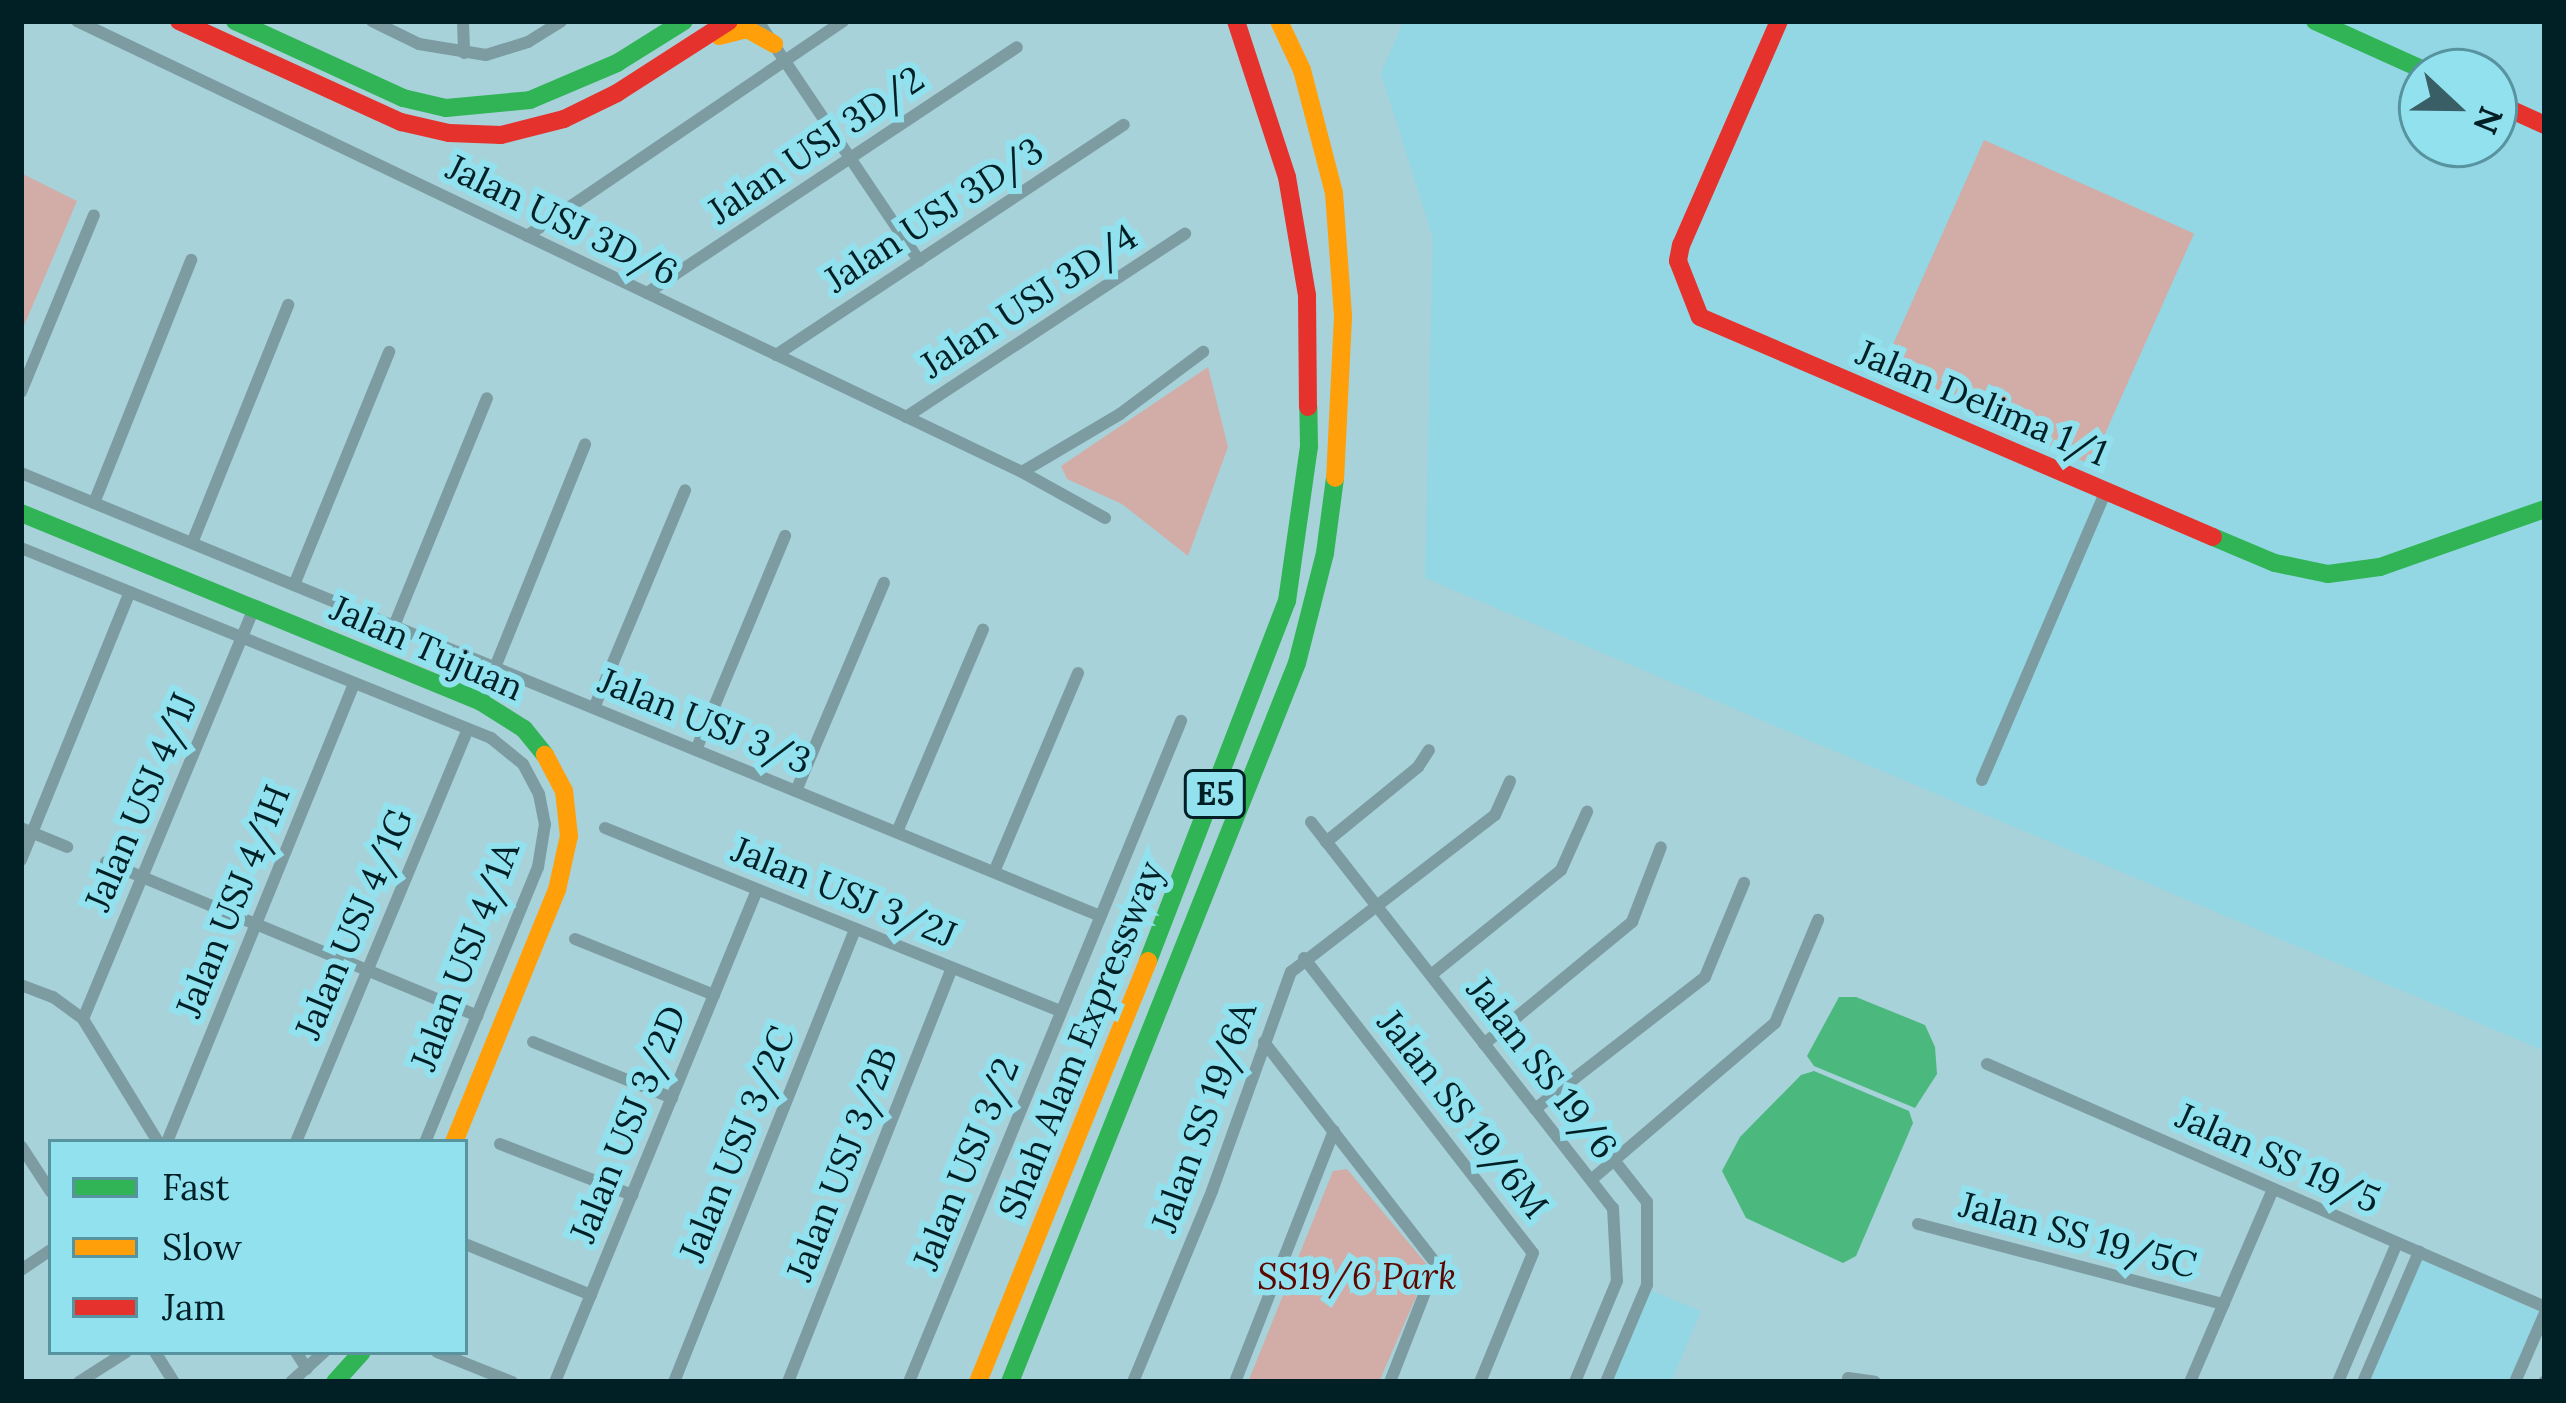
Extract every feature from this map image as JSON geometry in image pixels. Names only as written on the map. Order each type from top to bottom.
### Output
[{"type":"main road","points":[[179,21],[401,122],[473,135],[501,135],[564,119],[729,21]]},
{"type":"main road","points":[[235,21],[404,98],[446,108],[530,100],[617,63],[684,21]]},
{"type":"main road","points":[[769,21],[779,52]]},
{"type":"main road","name":"Shah Alam Expressway","points":[[978,1382],[1238,738],[1287,601],[1309,446],[1307,295],[1287,177],[1236,21]]},
{"type":"main road","name":"Shah Alam Expressway","points":[[1010,1382],[1265,748],[1297,663],[1325,553],[1341,432],[1343,317],[1335,214],[1302,70],[1279,21]]},
{"type":"main road","name":"Jalan Delima 1/1","points":[[1779,21],[1681,245],[1678,261],[1700,317],[2248,554],[2328,574],[2380,567],[2545,509]]},
{"type":"main road","points":[[2314,21],[2398,59]]},
{"type":"main road","points":[[694,44],[747,28],[779,52]]},
{"type":"main road","name":"Jalan Tujuan","points":[[21,513],[481,702],[524,729],[546,755],[564,791],[569,836],[557,890],[455,1139]]},
{"type":"main road","points":[[335,1382],[359,1355]]},
{"type":"street","name":"Jalan USJ 3D/6","points":[[76,21],[1022,472],[1105,518]]},
{"type":"street","points":[[371,21],[419,44],[486,55],[528,42],[561,21]]},
{"type":"street","points":[[463,21],[464,53]]},
{"type":"street","points":[[758,21],[919,261]]},
{"type":"street","points":[[527,236],[779,52],[843,21]]},
{"type":"street","name":"Jalan USJ 3D/2","points":[[647,293],[1017,47]]},
{"type":"street","name":"Jalan USJ 3D/3","points":[[776,355],[1124,125]]},
{"type":"street","points":[[21,392],[94,215]]},
{"type":"street","name":"Jalan USJ 3D/4","points":[[906,417],[1185,234]]},
{"type":"street","points":[[94,502],[191,260]]},
{"type":"street","points":[[192,543],[288,305]]},
{"type":"street","points":[[294,585],[389,352]]},
{"type":"street","points":[[1022,472],[1120,414],[1203,352]]},
{"type":"street","points":[[394,626],[487,398]]},
{"type":"street","points":[[481,702],[585,444]]},
{"type":"street","name":"Jalan USJ 3/3","points":[[21,472],[1100,916]]},
{"type":"street","points":[[594,708],[685,490]]},
{"type":"street","points":[[1982,780],[2105,493]]},
{"type":"street","points":[[696,750],[785,536]]},
{"type":"street","name":"Jalan USJ 4/1A","points":[[21,548],[491,738],[523,764],[539,794],[545,824],[538,867],[426,1139]]},
{"type":"street","points":[[796,791],[884,583]]},
{"type":"street","points":[[21,860],[27,830],[130,592]]},
{"type":"street","name":"Jalan USJ 4/1J","points":[[83,1019],[254,608]]},
{"type":"street","points":[[897,832],[983,628]]},
{"type":"street","points":[[994,872],[1078,673]]},
{"type":"street","name":"Jalan USJ 4/1H","points":[[164,1139],[354,683]]},
{"type":"street","points":[[1100,916],[1181,721]]},
{"type":"street","name":"Jalan USJ 4/1G","points":[[297,1139],[468,729]]},
{"type":"street","points":[[1327,842],[1418,767],[1429,750]]},
{"type":"street","name":"Jalan SS 19/6A","points":[[1133,1382],[1212,1191],[1291,972],[1495,815],[1510,781]]},
{"type":"street","points":[[1431,975],[1561,870],[1587,812]]},
{"type":"street","name":"Jalan SS 19/6","points":[[1311,822],[1613,1208],[1617,1281],[1575,1382]]},
{"type":"street","name":"Jalan USJ 3/2J","points":[[605,829],[1061,1011]]},
{"type":"street","points":[[27,830],[67,847]]},
{"type":"street","points":[[1484,1044],[1632,922],[1661,847]]},
{"type":"street","points":[[106,862],[477,1016]]},
{"type":"street","points":[[1535,1109],[1705,977],[1744,883]]},
{"type":"street","name":"Jalan USJ 3/2D","points":[[555,1382],[758,890]]},
{"type":"street","name":"Jalan USJ 3/2","points":[[909,1382],[1100,916]]},
{"type":"street","points":[[1591,1180],[1775,1023],[1818,920]]},
{"type":"street","name":"Jalan USJ 3/2C","points":[[674,1382],[855,929]]},
{"type":"street","points":[[575,939],[714,995]]},
{"type":"street","name":"Jalan SS 19/6M","points":[[1304,958],[1533,1253],[1480,1382]]},
{"type":"street","name":"Jalan USJ 3/2B","points":[[788,1382],[952,968]]},
{"type":"street","points":[[21,985],[53,997],[83,1019],[161,1139]]},
{"type":"street","points":[[532,1042],[672,1098]]},
{"type":"street","points":[[1264,1042],[1436,1264],[1390,1382]]},
{"type":"street","name":"Jalan SS 19/5","points":[[1987,1064],[2545,1310]]},
{"type":"street","points":[[1234,1382],[1334,1131]]},
{"type":"street","points":[[500,1144],[632,1195]]},
{"type":"street","points":[[21,1146],[48,1187]]},
{"type":"street","points":[[1606,1382],[1647,1285],[1647,1202],[1613,1159]]},
{"type":"street","points":[[2190,1382],[2273,1189]]},
{"type":"street","name":"Jalan SS 19/5C","points":[[1918,1224],[2224,1304]]},
{"type":"street","points":[[2338,1382],[2397,1243]]},
{"type":"street","points":[[468,1245],[591,1295]]},
{"type":"street","points":[[21,1270],[48,1252]]},
{"type":"street","points":[[2363,1382],[2419,1252]]},
{"type":"street","points":[[2515,1382],[2545,1310]]},
{"type":"street","points":[[80,1382],[121,1355]]},
{"type":"street","points":[[157,1355],[174,1382]]},
{"type":"street","points":[[298,1355],[308,1369]]},
{"type":"street","points":[[291,1382],[321,1355]]},
{"type":"street","points":[[444,1355],[512,1382]]},
{"type":"street","points":[[1848,1378],[1875,1382]]},
{"type":"shaded area","points":[[1404,21],[2545,21],[2545,1051],[1425,578],[1433,238],[1381,73]]},
{"type":"shaded area","points":[[1839,997],[1856,997],[1925,1025],[1935,1047],[1937,1074],[1915,1108],[1814,1066],[1807,1056]]},
{"type":"shaded area","points":[[1814,1071],[1909,1111],[1913,1123],[1856,1256],[1843,1263],[1746,1218],[1722,1171],[1740,1137],[1801,1075]]},
{"type":"shaded area","points":[[2421,1259],[2540,1312],[2510,1382],[2369,1382]]},
{"type":"shaded area","points":[[1650,1290],[1701,1311],[1671,1382],[1611,1382]]},
{"type":"green space","points":[[1984,140],[2194,234],[2091,465],[1881,371]]},
{"type":"green space","points":[[21,173],[77,201],[21,333]]},
{"type":"green space","points":[[1208,367],[1228,447],[1188,556],[1122,504],[1067,479],[1061,466]]},
{"type":"green space","name":"SS19/6 Park","points":[[1347,1169],[1429,1267],[1379,1382],[1248,1382],[1333,1171]]},
{"type":"traffic: fast","points":[[235,21],[403,98],[446,108],[530,100],[617,63],[684,21]]},
{"type":"traffic: fast","points":[[2315,21],[2398,58]]},
{"type":"traffic: fast","points":[[1148,961],[1287,601],[1309,446],[1308,407]]},
{"type":"traffic: fast","points":[[1010,1382],[1297,663],[1325,553],[1335,478]]},
{"type":"traffic: fast","points":[[2213,537],[2275,563],[2328,574],[2380,567],[2545,509]]},
{"type":"traffic: fast","points":[[21,513],[481,702],[524,729],[545,755]]},
{"type":"traffic: fast","points":[[335,1382],[359,1355]]},
{"type":"traffic: slow","points":[[1279,21],[1302,70],[1334,193],[1343,317],[1335,478]]},
{"type":"traffic: slow","points":[[719,36],[747,29],[774,44]]},
{"type":"traffic: slow","points":[[455,1139],[557,890],[569,836],[564,791],[545,755]]},
{"type":"traffic: slow","points":[[978,1382],[1148,961]]},
{"type":"traffic: jam","points":[[179,21],[401,122],[449,133],[501,135],[564,119],[617,93],[729,21]]},
{"type":"traffic: jam","points":[[1236,21],[1287,177],[1307,295],[1308,407]]},
{"type":"traffic: jam","points":[[1779,21],[1681,245],[1678,261],[1700,317],[2213,537]]},
{"type":"traffic: jam","points":[[2518,113],[2545,125]]}]
